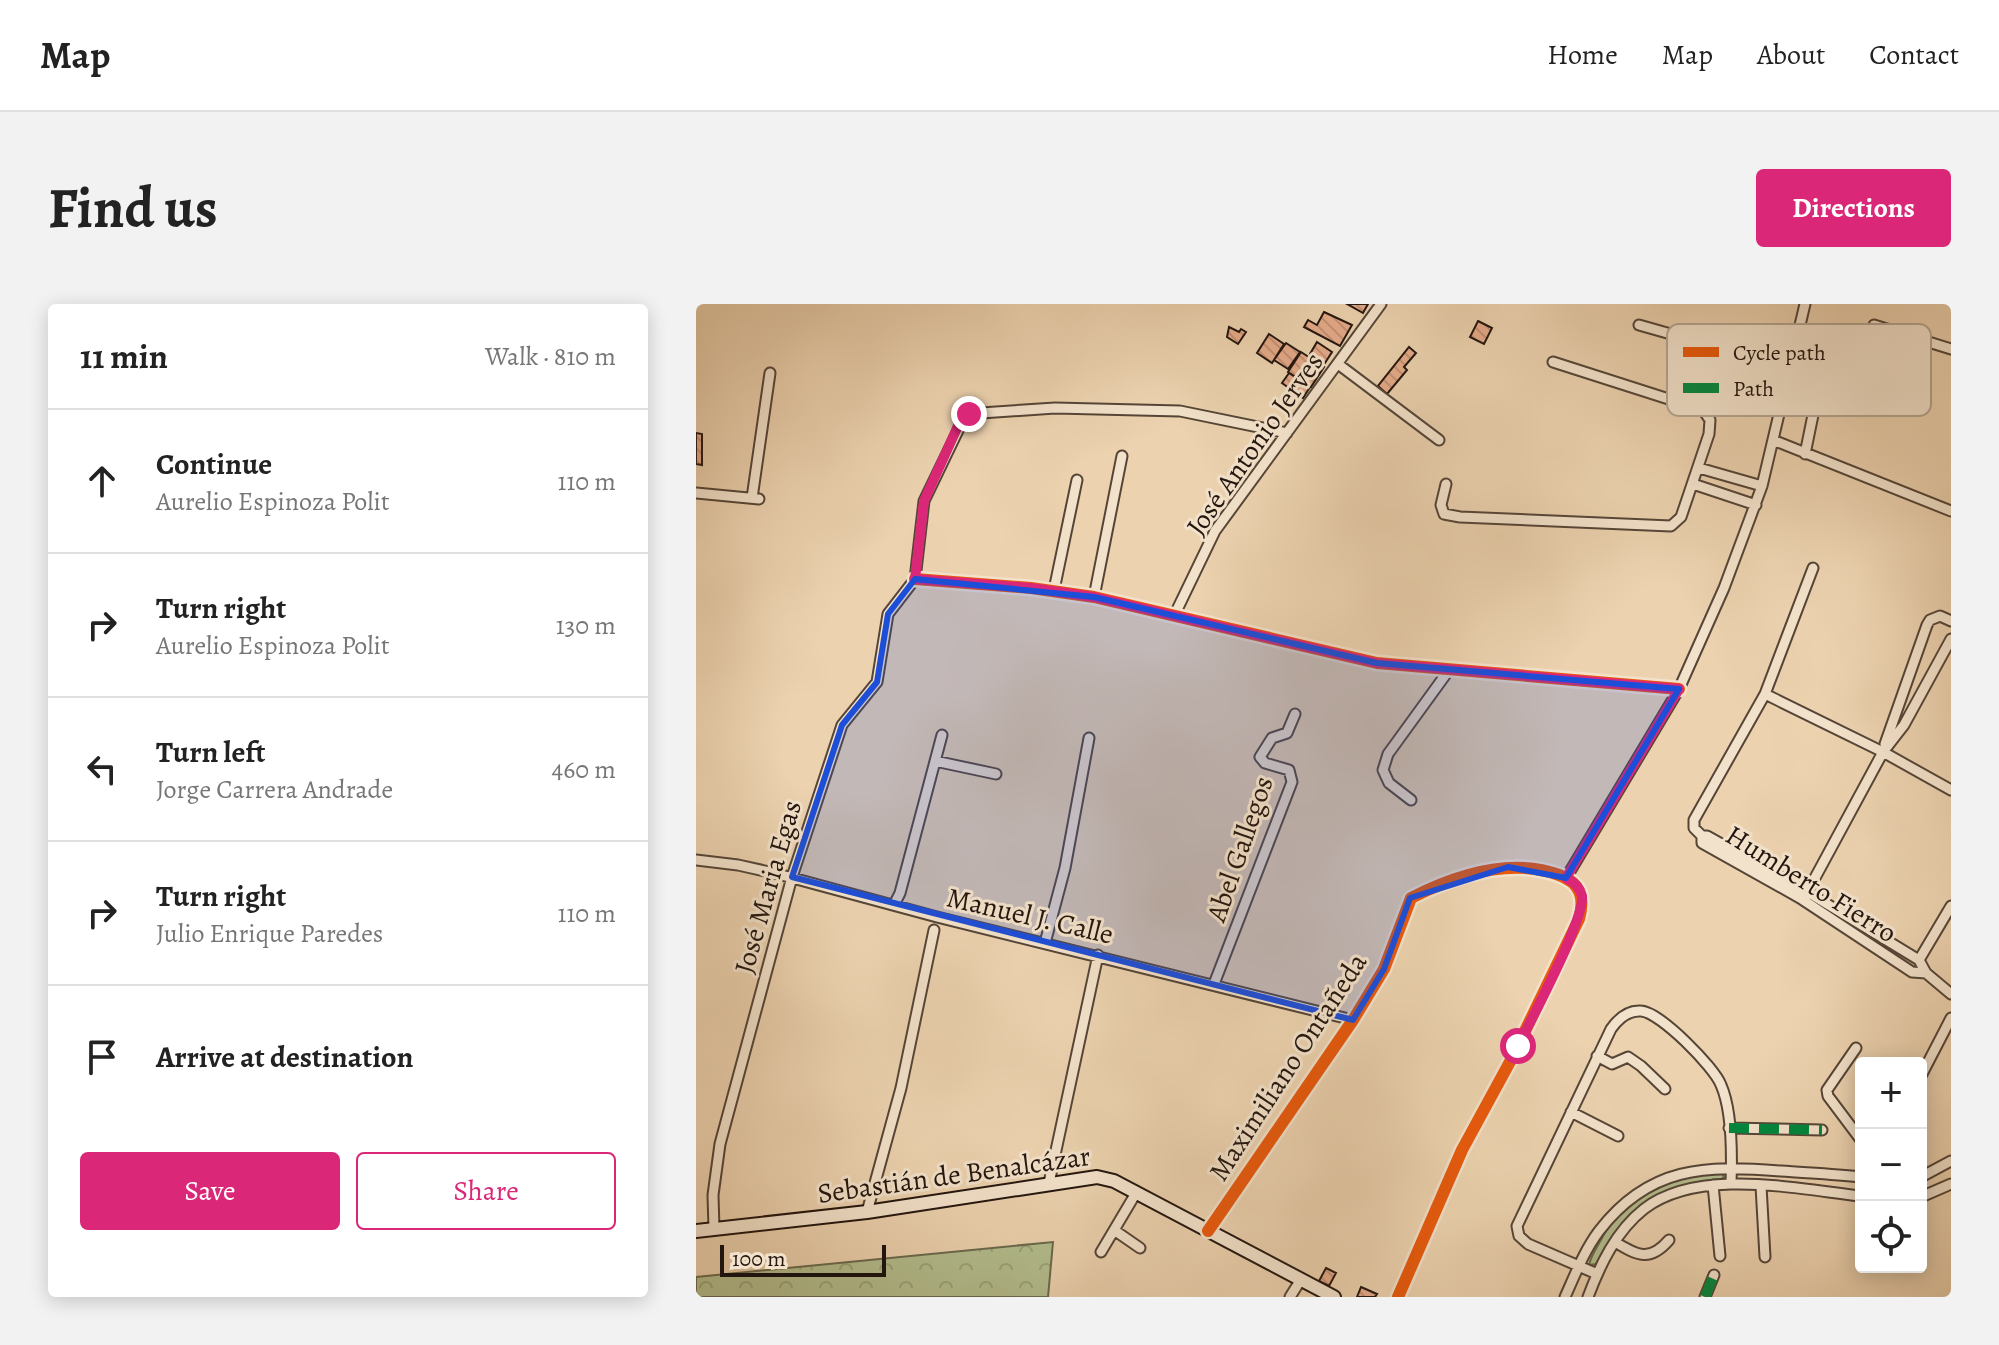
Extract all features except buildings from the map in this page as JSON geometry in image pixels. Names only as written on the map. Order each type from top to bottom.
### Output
[{"type":"main road","name":"Sebastián de Benalcázar","points":[[696,1231],[867,1212],[1097,1177],[1114,1181],[1334,1297]]},
{"type":"street","name":"José Antonio Jerves","points":[[1174,616],[1215,531],[1381,304]]},
{"type":"street","points":[[1801,324],[1805,304]]},
{"type":"street","points":[[1639,325],[1667,333]]},
{"type":"street","points":[[1931,343],[1951,349]]},
{"type":"street","points":[[1553,362],[1667,398]]},
{"type":"street","points":[[1338,364],[1439,440]]},
{"type":"street","points":[[696,493],[756,498],[770,373]]},
{"type":"street","points":[[1287,433],[1180,411],[1055,408],[966,414],[924,501],[915,579],[1054,590],[1094,597],[1347,658],[1449,670],[1679,689]]},
{"type":"street","points":[[1446,484],[1441,505],[1444,514],[1452,516],[1671,526],[1681,517],[1699,468],[1710,426],[1707,416]]},
{"type":"street","points":[[1398,1297],[1462,1150],[1512,1058],[1579,919],[1582,895],[1577,886],[1566,878],[1679,689],[1724,588],[1756,505],[1779,416]]},
{"type":"street","points":[[1805,454],[1813,416]]},
{"type":"street","points":[[1773,440],[1951,511]]},
{"type":"street","points":[[1094,597],[1122,456]]},
{"type":"street","points":[[1699,468],[1762,486]]},
{"type":"street","points":[[1734,498],[1740,479]]},
{"type":"street","points":[[1054,590],[1077,480]]},
{"type":"street","points":[[1693,484],[1756,505]]},
{"type":"street","points":[[1813,568],[1765,694],[1883,752],[1951,790]]},
{"type":"street","name":"José Maria Egas","points":[[714,1229],[713,1195],[720,1144],[792,877],[842,725],[877,682],[888,614],[915,579]]},
{"type":"street","points":[[1805,897],[1883,752],[1927,625],[1930,620],[1940,616],[1951,621]]},
{"type":"street","points":[[1883,752],[1904,725],[1951,639]]},
{"type":"street","points":[[1411,800],[1389,783],[1383,770],[1388,754],[1449,670]]},
{"type":"street","name":"Humberto Fierro","points":[[1765,694],[1694,820],[1694,828],[1702,836],[1707,836],[1805,897],[1919,960],[1926,973],[1951,994]]},
{"type":"street","name":"Abel Gallegos","points":[[1214,984],[1292,782],[1289,770],[1265,763],[1260,757],[1272,738],[1287,733],[1295,714]]},
{"type":"street","points":[[894,905],[900,893],[942,735]]},
{"type":"street","points":[[1045,943],[1065,868],[1089,738]]},
{"type":"street","points":[[935,761],[996,774]]},
{"type":"street","name":"Manuel J. Calle","points":[[696,860],[738,865],[792,877],[1353,1020]]},
{"type":"street","name":"Maximiliano Ontañeda","points":[[1208,1231],[1353,1020],[1384,969],[1411,898],[1460,879],[1508,867],[1536,868],[1566,878]]},
{"type":"street","name":"Humberto Fierro","points":[[1805,897],[1912,972],[1926,973]]},
{"type":"street","points":[[1919,960],[1951,906]]},
{"type":"street","points":[[867,1212],[901,1088],[934,930]]},
{"type":"street","points":[[1049,1183],[1098,955]]},
{"type":"street","points":[[1597,1274],[1528,1244],[1521,1239],[1517,1229],[1597,1056],[1621,1017],[1638,1011],[1654,1015],[1720,1081],[1727,1104],[1731,1183]]},
{"type":"street","points":[[1927,1064],[1951,1018]]},
{"type":"street","points":[[1855,1132],[1828,1096],[1827,1090],[1856,1048]]},
{"type":"street","points":[[1597,1056],[1612,1064],[1628,1057],[1665,1089]]},
{"type":"street","points":[[1571,1112],[1618,1136]]},
{"type":"street","points":[[1729,1128],[1822,1130]]},
{"type":"street","points":[[1927,1174],[1951,1161]]},
{"type":"street","points":[[1565,1297],[1596,1234],[1633,1195],[1655,1182],[1679,1173],[1731,1167],[1855,1176]]},
{"type":"street","points":[[1588,1297],[1615,1242],[1643,1210],[1690,1188],[1731,1183],[1855,1196]]},
{"type":"street","points":[[1927,1194],[1951,1184]]},
{"type":"street","points":[[1713,1185],[1720,1256]]},
{"type":"street","points":[[1761,1186],[1765,1257]]},
{"type":"street","points":[[1101,1252],[1136,1193]]},
{"type":"street","points":[[1114,1230],[1140,1248]]},
{"type":"street","points":[[1615,1242],[1648,1256],[1658,1253],[1669,1240]]},
{"type":"street","points":[[1707,1296],[1714,1275]]},
{"type":"street","points":[[1290,1297],[1300,1281]]},
{"type":"highlighted area","points":[[915,579],[1094,597],[1377,663],[1679,689],[1566,878],[1508,867],[1410,898],[1384,969],[1353,1020],[792,877],[842,725],[877,682],[888,614]]},
{"type":"green space","points":[[1810,895],[1919,962],[1923,970],[1912,971],[1807,902]]},
{"type":"green space","points":[[1721,1171],[1724,1177],[1721,1179],[1679,1187],[1646,1203],[1619,1228],[1596,1264],[1589,1265],[1613,1221],[1639,1198],[1669,1183]]},
{"type":"green space","points":[[1053,1242],[1048,1297],[696,1297],[696,1277]]},
{"type":"marked path","points":[[1729,1128],[1822,1130]]},
{"type":"marked path","points":[[1705,1297],[1714,1275]]},
{"type":"cycle path","points":[[915,579],[1031,588],[1094,597],[1377,663],[1679,689]]},
{"type":"cycle path","points":[[1208,1231],[1353,1020],[1384,969],[1411,898],[1446,882],[1503,868],[1540,870],[1559,875],[1572,882],[1580,892],[1582,904],[1579,919],[1512,1058],[1462,1150],[1398,1297]]},
{"type":"route","points":[[969,414],[962,417],[924,501],[915,579],[1031,588],[1094,597],[1377,663],[1679,689],[1566,878],[1577,886],[1582,895],[1579,919],[1518,1046]]}]
